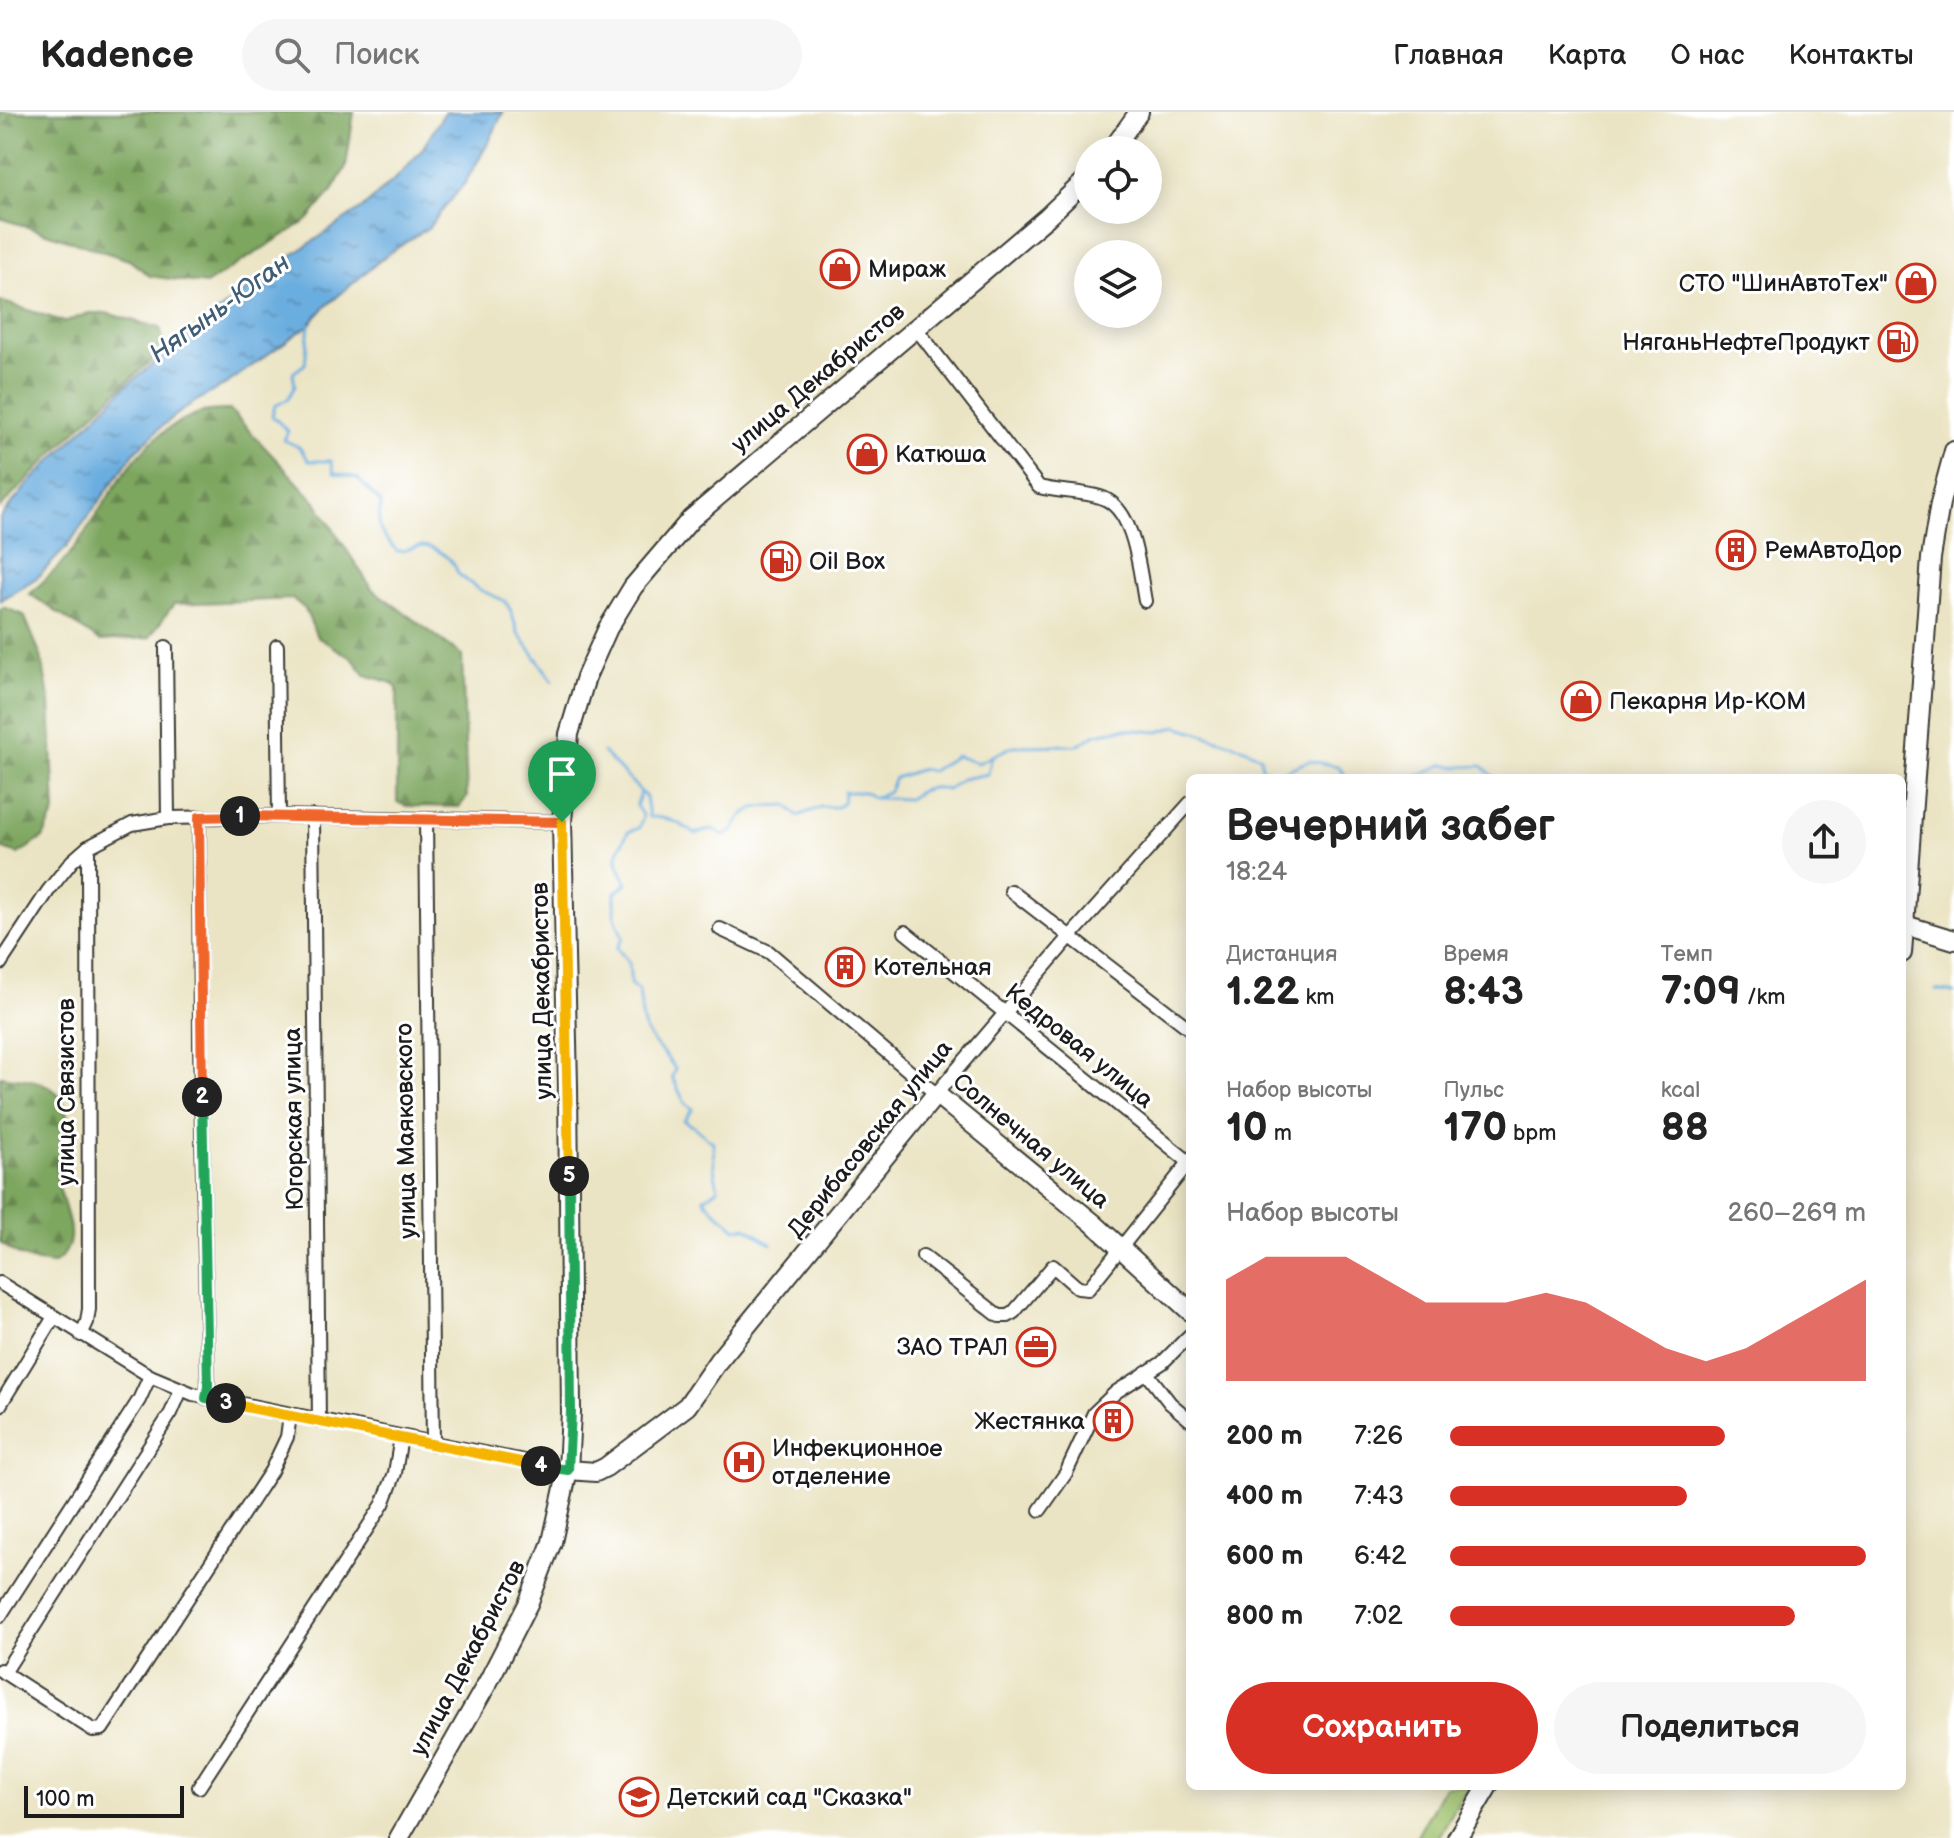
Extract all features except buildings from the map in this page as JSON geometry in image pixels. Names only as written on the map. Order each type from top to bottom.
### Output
[{"type":"main road","points":[[1122,136],[1139,112]]},
{"type":"main road","name":"улица Декабристов","points":[[399,1838],[488,1682],[528,1604],[552,1542],[568,1470],[571,1412],[569,1101],[562,822],[566,761],[577,701],[608,628],[633,587],[671,540],[712,498],[1074,191]]},
{"type":"main road","points":[[1906,911],[1931,558],[1940,503],[1954,451]]},
{"type":"main road","points":[[1906,925],[1954,940]]},
{"type":"main road","name":"Дерибасовская улица","points":[[568,1470],[596,1472],[606,1467],[687,1406],[718,1361],[936,1094]]},
{"type":"main road","name":"Солнечная улица","points":[[936,1094],[1093,1223],[1186,1307]]},
{"type":"main road","points":[[1457,1838],[1486,1790]]},
{"type":"street","points":[[915,327],[1039,487],[1102,497],[1119,508],[1129,525],[1145,601]]},
{"type":"street","points":[[277,646],[279,816]]},
{"type":"street","points":[[166,647],[168,818]]},
{"type":"street","name":"Дерибасовская улица","points":[[936,1094],[1186,807]]},
{"type":"street","points":[[0,964],[48,891],[88,847],[132,824],[168,818],[279,816],[562,822]]},
{"type":"street","name":"Югорская улица","points":[[313,816],[319,1421]]},
{"type":"street","points":[[199,817],[206,1398]]},
{"type":"street","name":"улица Маяковского","points":[[426,818],[433,1444]]},
{"type":"street","name":"улица Связистов","points":[[81,1335],[89,1316],[88,847]]},
{"type":"street","points":[[1011,891],[1186,1026]]},
{"type":"street","name":"Солнечная улица","points":[[720,929],[769,952],[936,1094]]},
{"type":"street","name":"Кедровая улица","points":[[905,932],[1186,1159]]},
{"type":"street","points":[[923,1256],[1004,1317],[1014,1312],[1053,1266],[1078,1288],[1088,1289],[1186,1167]]},
{"type":"street","points":[[0,1283],[150,1376],[181,1390],[206,1398],[568,1470]]},
{"type":"street","points":[[0,1405],[54,1317]]},
{"type":"street","points":[[1040,1510],[1066,1473],[1094,1413],[1116,1392],[1174,1352],[1186,1339]]},
{"type":"street","points":[[1146,1372],[1170,1403],[1186,1417]]},
{"type":"street","points":[[0,1616],[139,1400],[150,1376]]},
{"type":"street","points":[[181,1390],[171,1413],[2,1671],[93,1730],[102,1729],[271,1471],[287,1437],[290,1415]]},
{"type":"street","points":[[199,1787],[383,1504],[395,1473],[401,1437]]},
{"type":"green space","points":[[0,112],[354,112],[346,167],[332,191],[308,220],[206,284],[150,276],[129,260],[0,218]]},
{"type":"green space","points":[[0,301],[65,322],[89,313],[106,313],[160,328],[165,349],[101,406],[0,508]]},
{"type":"green space","points":[[230,410],[316,502],[372,589],[462,655],[467,797],[459,807],[405,806],[397,802],[397,688],[392,683],[365,675],[352,658],[317,637],[305,609],[293,599],[174,604],[149,638],[100,641],[30,594],[69,555],[124,474],[156,438],[199,413]]},
{"type":"green space","points":[[3,607],[24,615],[41,656],[50,701],[55,812],[43,838],[18,854],[0,848],[0,609]]},
{"type":"green space","points":[[0,1076],[45,1084],[59,1095],[67,1112],[57,1172],[70,1239],[65,1254],[54,1264],[25,1258],[0,1242]]},
{"type":"green space","points":[[1443,1790],[1466,1790],[1438,1838],[1416,1838]]},
{"type":"water","points":[[445,112],[503,112],[465,183],[428,228],[385,256],[324,308],[309,325],[161,427],[134,453],[65,549],[38,577],[0,601],[0,518],[28,484],[125,387],[175,345],[287,259],[362,208],[398,176],[421,151]]},
{"type":"waterway","points":[[309,325],[305,364],[293,373],[295,386],[288,399],[275,406],[272,416],[288,431],[284,440],[299,447],[309,461],[331,461],[334,473],[357,478],[381,503],[380,530],[397,551],[423,546],[434,549],[445,555],[458,574],[478,589],[505,601],[518,633],[553,681]]},
{"type":"waterway","points":[[603,752],[646,797],[649,817],[674,821],[695,834],[712,829],[724,835],[733,831],[743,815],[754,808],[787,805],[798,816],[821,807],[837,807],[843,803],[844,792],[864,792],[874,798],[889,791],[895,778],[922,769],[932,771],[956,756],[978,763],[1013,746],[1079,745],[1096,734],[1122,729],[1159,732],[1177,726],[1234,744],[1260,756],[1262,767],[1270,774]]},
{"type":"waterway","points":[[874,798],[909,799],[927,789],[947,790],[962,779],[988,774],[992,756]]},
{"type":"waterway","points":[[1277,774],[1309,761],[1338,766],[1344,774]]},
{"type":"waterway","points":[[1421,774],[1445,764],[1482,766],[1491,774]]},
{"type":"waterway","points":[[641,793],[636,806],[643,816],[639,828],[628,832],[617,858],[627,883],[615,893],[615,917],[623,938],[617,948],[629,963],[631,985],[639,991],[645,1029],[675,1069],[672,1077],[685,1103],[693,1109],[684,1121],[713,1142],[718,1189],[704,1198],[736,1229],[746,1227],[771,1244]]},
{"type":"waterway","points":[[1936,990],[1954,993]]},
{"type":"place","name":"Мираж","points":[[840,269]]},
{"type":"place","name":"СТО \"ШинАвтоТех\"","points":[[1916,283]]},
{"type":"place","name":"НяганьНефтеПродукт","points":[[1898,342]]},
{"type":"place","name":"Катюша","points":[[867,454]]},
{"type":"place","name":"РемАвтоДор","points":[[1736,550]]},
{"type":"place","name":"Oil Box","points":[[781,561]]},
{"type":"place","name":"Пекарня Ир-КОМ","points":[[1581,701]]},
{"type":"place","name":"Котельная","points":[[845,967]]},
{"type":"place","name":"ЗАО ТРАЛ","points":[[1036,1347]]},
{"type":"place","name":"Жестянка","points":[[1113,1421]]},
{"type":"place","name":"Инфекционное отделение","points":[[744,1462]]},
{"type":"place","name":"Детский сад \"Сказка\"","points":[[639,1797]]},
{"type":"route","points":[[199,817],[562,822],[568,1085],[571,1412],[568,1470],[206,1398],[199,817]]},
{"type":"water label","name":"Нягынь-Юган","points":[[220,309]]}]
